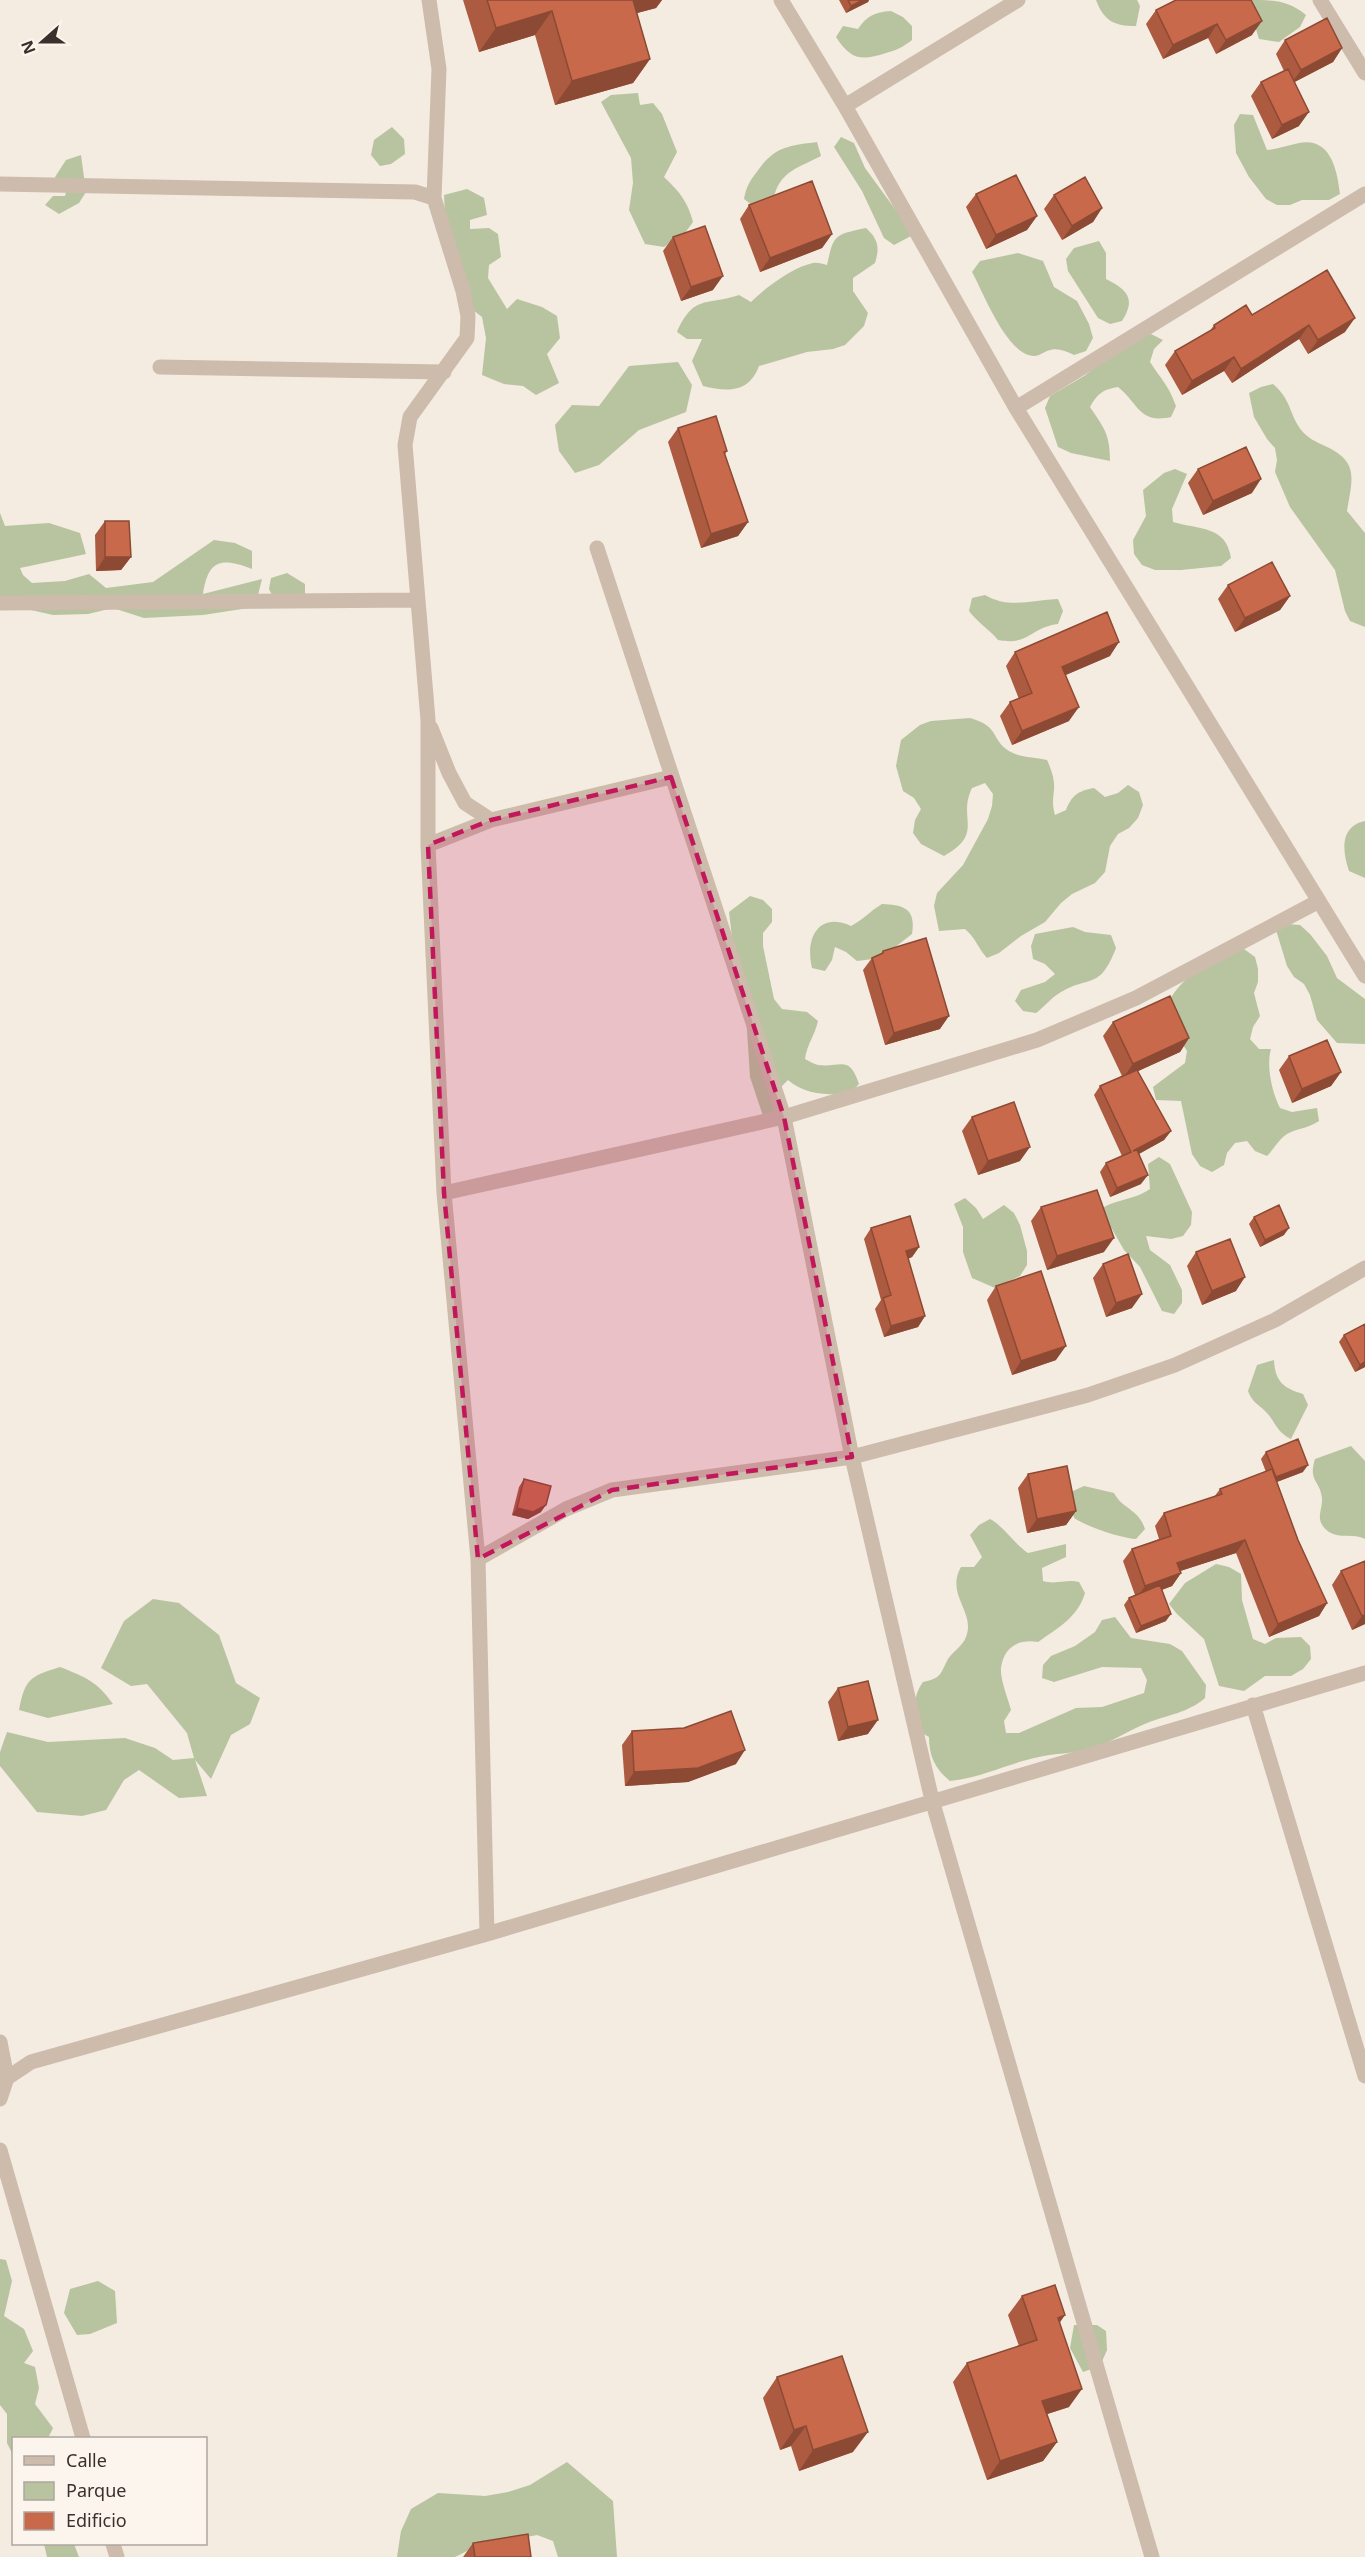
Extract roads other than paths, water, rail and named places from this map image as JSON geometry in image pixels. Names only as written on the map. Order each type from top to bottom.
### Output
[{"type":"street","points":[[429,0],[439,69],[434,198],[468,316],[467,338],[410,417],[405,445],[428,720],[428,845],[444,1193],[478,1559],[487,1934]]},
{"type":"street","points":[[781,0],[845,106],[1016,408],[1365,976]]},
{"type":"street","points":[[845,106],[1018,0]]},
{"type":"street","points":[[1320,0],[1365,73]]},
{"type":"street","points":[[0,184],[415,192],[434,198]]},
{"type":"street","points":[[1016,408],[1365,194]]},
{"type":"street","points":[[160,367],[444,372]]},
{"type":"street","points":[[597,548],[784,1117],[852,1457],[932,1800],[1152,2557]]},
{"type":"street","points":[[0,603],[417,600]]},
{"type":"street","points":[[428,720],[449,773],[465,803],[491,820]]},
{"type":"street","points":[[428,845],[491,820],[671,777]]},
{"type":"street","points":[[444,1193],[784,1117],[1037,1040],[1136,998],[1319,901]]},
{"type":"street","points":[[478,1559],[566,1509],[612,1490],[852,1457],[1088,1395],[1175,1365],[1275,1320],[1365,1268]]},
{"type":"street","points":[[7,2078],[31,2062],[487,1934],[1365,1673]]},
{"type":"street","points":[[1253,1705],[1365,2076]]},
{"type":"street","points":[[0,2042],[7,2078],[0,2098]]},
{"type":"street","points":[[0,2150],[82,2437]]}]
